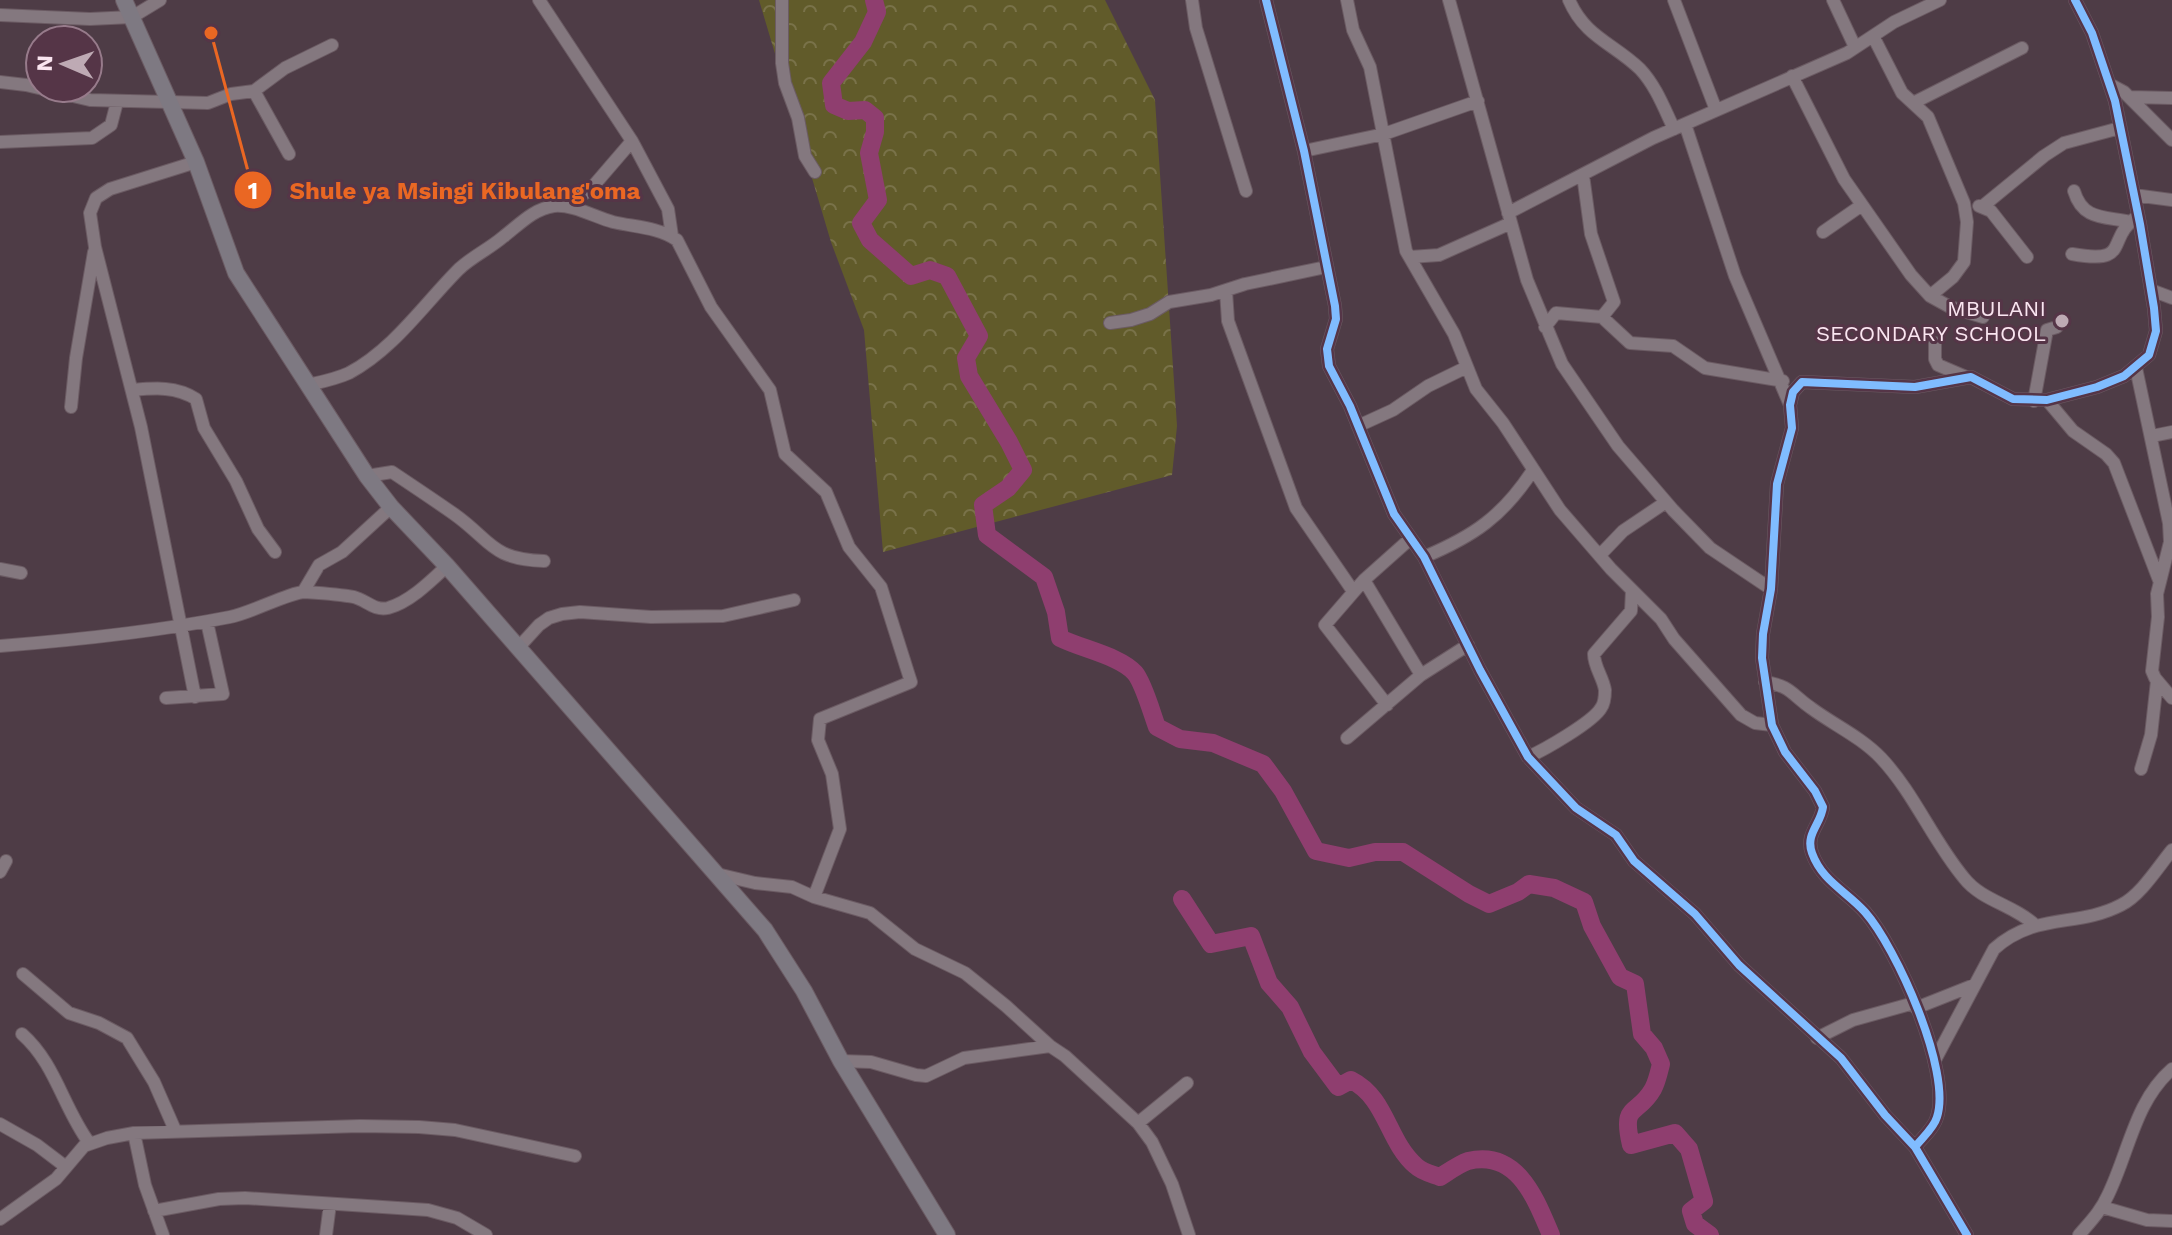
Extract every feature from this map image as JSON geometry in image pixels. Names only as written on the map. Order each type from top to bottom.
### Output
[{"type":"main road","points":[[124,0],[196,162],[236,273],[367,476],[765,930],[947,1235]]},
{"type":"street","points":[[0,15],[90,19],[132,17],[160,0]]},
{"type":"street","points":[[539,0],[632,141],[668,209],[672,236]]},
{"type":"street","points":[[782,0],[785,83],[798,118],[805,156],[815,172]]},
{"type":"street","points":[[1192,0],[1196,28],[1246,191]]},
{"type":"street","points":[[1266,0],[1304,151],[1336,313],[1327,360],[1394,514],[1424,557],[1528,757],[1576,808],[1616,835],[1634,861],[1695,914],[1739,965],[1849,1067],[1885,1115],[1915,1147],[1967,1235]]},
{"type":"street","points":[[1347,0],[1353,30],[1370,67],[1403,238],[1410,257],[1454,334],[1481,397],[1503,423],[1560,510],[1661,619],[1674,639],[1746,720],[1772,725]]},
{"type":"street","points":[[1449,0],[1527,280],[1562,364],[1610,434],[1666,502],[1710,548],[1771,589]]},
{"type":"street","points":[[1569,0],[1584,27],[1647,76],[1680,126],[1735,276],[1790,405],[1792,428],[1777,484],[1771,589],[1763,634],[1762,658],[1772,725],[1785,752],[1815,791],[1823,807],[1809,841],[1811,852],[1821,872],[1864,911],[1903,975],[1935,1060],[1937,1119],[1915,1147]]},
{"type":"street","points":[[1674,0],[1716,110]]},
{"type":"street","points":[[1833,0],[1855,47]]},
{"type":"street","points":[[1410,257],[1439,255],[1583,175],[1680,126],[1855,47],[1894,22],[1940,0]]},
{"type":"street","points":[[1935,343],[1938,365],[1975,379],[2013,399],[2034,401],[2097,387],[2124,376],[2149,355],[2156,331],[2151,290],[2134,219],[2134,195],[2111,85],[2092,33],[2075,0]]},
{"type":"street","points":[[1873,36],[1894,79],[1928,117],[1964,203],[1967,222],[1964,262],[1953,277],[1930,296]]},
{"type":"street","points":[[0,82],[117,102],[208,103],[231,94],[254,91],[285,68],[332,45]]},
{"type":"street","points":[[1913,103],[2022,48]]},
{"type":"street","points":[[1792,76],[1844,179],[1911,275],[1930,296],[1950,307],[1983,317]]},
{"type":"street","points":[[2111,85],[2130,97],[2172,140]]},
{"type":"street","points":[[254,91],[289,154]]},
{"type":"street","points":[[2130,97],[2172,98]]},
{"type":"street","points":[[1304,151],[1384,134],[1478,101]]},
{"type":"street","points":[[0,142],[92,138],[111,125],[117,102]]},
{"type":"street","points":[[1983,206],[2064,143],[2120,128]]},
{"type":"street","points":[[308,385],[346,374],[367,362],[484,248],[539,210],[560,206],[589,191],[632,141]]},
{"type":"street","points":[[195,697],[132,390],[95,247],[90,213],[102,192],[196,162]]},
{"type":"street","points":[[1583,175],[1591,234],[1614,302],[1602,317]]},
{"type":"street","points":[[2074,191],[2077,202],[2089,214],[2134,219]]},
{"type":"street","points":[[2134,195],[2172,200]]},
{"type":"street","points":[[1964,203],[1983,206],[2000,222],[2027,257]]},
{"type":"street","points":[[1823,232],[1862,205]]},
{"type":"street","points":[[560,206],[672,236],[681,246],[711,307],[770,390],[785,454],[826,492],[849,547],[881,587],[911,682],[820,719],[818,740],[832,774],[840,829],[814,897]]},
{"type":"street","points":[[2072,254],[2100,258],[2108,256],[2116,250],[2134,219]]},
{"type":"street","points":[[71,407],[95,247]]},
{"type":"street","points":[[1110,323],[1141,317],[1169,302],[1326,267]]},
{"type":"street","points":[[2151,290],[2172,298]]},
{"type":"street","points":[[1226,291],[1228,321],[1292,499],[1353,591]]},
{"type":"street","points":[[1545,327],[1556,313],[1602,317],[1630,343],[1673,346],[1705,368],[1798,385],[1810,380],[1915,387],[1966,377]]},
{"type":"street","points":[[2034,401],[2047,330],[2057,327]]},
{"type":"street","points":[[1358,426],[1393,410],[1428,386],[1467,367]]},
{"type":"street","points":[[2136,368],[2169,523],[2170,542],[2159,580],[2152,671],[2172,698]]},
{"type":"street","points":[[1790,405],[1798,385]]},
{"type":"street","points":[[132,390],[168,389],[185,392],[196,399],[204,428],[236,481],[258,529],[275,552]]},
{"type":"street","points":[[2047,400],[2073,431],[2114,463],[2159,580]]},
{"type":"street","points":[[2152,436],[2172,432]]},
{"type":"street","points":[[1424,557],[1470,536],[1485,525],[1508,504],[1533,470]]},
{"type":"street","points":[[367,476],[392,472],[453,513],[486,544],[521,561],[544,561]]},
{"type":"street","points":[[1600,555],[1623,531],[1666,502]]},
{"type":"street","points":[[303,592],[319,565],[342,552],[391,507]]},
{"type":"street","points":[[1387,705],[1326,629],[1326,622],[1364,580],[1410,539]]},
{"type":"street","points":[[0,646],[80,640],[207,622],[239,616],[303,592],[357,598],[379,609],[391,607],[428,583],[447,566]]},
{"type":"street","points":[[0,569],[21,573]]},
{"type":"street","points":[[1364,580],[1421,675]]},
{"type":"street","points":[[1528,757],[1546,749],[1600,711],[1605,688],[1594,654],[1631,611],[1632,590]]},
{"type":"street","points":[[518,648],[539,625],[562,614],[723,616],[794,600]]},
{"type":"street","points":[[166,698],[223,694],[207,622]]},
{"type":"street","points":[[1347,738],[1421,675],[1468,645]]},
{"type":"street","points":[[2141,769],[2151,735],[2157,681]]},
{"type":"street","points":[[1765,682],[1785,685],[1810,708],[1878,754],[1895,773],[1965,880],[1976,890],[2020,912],[2035,925]]},
{"type":"street","points":[[1935,1060],[1994,949],[2017,931],[2096,914],[2124,904],[2172,850]]},
{"type":"street","points":[[717,874],[792,887],[814,897],[870,913],[915,949],[965,973],[1065,1056],[1138,1123],[1152,1142],[1172,1184],[1189,1235]]},
{"type":"street","points":[[2003,904],[2017,931]]},
{"type":"street","points":[[23,974],[69,1013],[99,1023],[127,1038],[154,1082],[175,1130]]},
{"type":"street","points":[[1817,1038],[1853,1020],[1915,1006],[1974,985]]},
{"type":"street","points":[[22,1034],[43,1055],[71,1116],[90,1144]]},
{"type":"street","points":[[841,1061],[871,1062],[926,1076],[964,1058],[1050,1046]]},
{"type":"street","points":[[2079,1235],[2102,1207],[2139,1114],[2172,1069]]},
{"type":"street","points":[[1138,1123],[1187,1083]]},
{"type":"street","points":[[0,1124],[37,1145],[66,1167]]},
{"type":"street","points":[[0,1219],[38,1193],[90,1144],[134,1133],[419,1127],[455,1130],[575,1156]]},
{"type":"street","points":[[134,1133],[145,1185],[163,1235]]},
{"type":"street","points":[[154,1211],[219,1199],[245,1198],[428,1210],[457,1218],[486,1235]]},
{"type":"street","points":[[326,1235],[330,1204]]},
{"type":"street","points":[[2102,1207],[2147,1220],[2172,1221]]},
{"type":"green space","points":[[759,0],[1105,0],[1155,100],[1177,426],[1172,475],[883,552],[864,330],[831,242]]},
{"type":"waterway","points":[[874,0],[877,12],[863,42],[831,83],[834,105],[848,111],[865,110],[875,118],[869,153],[878,200],[861,223],[870,240],[911,276],[930,270],[947,276],[979,336],[966,358],[969,376],[1023,470],[1008,488],[983,505],[987,535],[1044,577],[1056,612],[1060,638],[1110,657],[1135,673],[1145,691],[1157,727],[1180,739],[1213,743],[1263,764],[1283,791],[1316,851],[1349,858],[1375,852],[1403,852],[1489,904],[1529,884],[1554,888],[1584,902],[1592,926],[1620,977],[1635,984],[1642,1034],[1654,1048],[1661,1064],[1653,1089],[1629,1116],[1631,1145],[1675,1133],[1689,1149],[1704,1201],[1691,1211],[1695,1224],[1710,1235]]},
{"type":"waterway","points":[[1182,899],[1211,944],[1251,936],[1269,983],[1290,1007],[1312,1052],[1338,1087],[1351,1080],[1363,1088],[1380,1109],[1406,1156],[1416,1166],[1440,1177],[1468,1161],[1485,1159],[1500,1163],[1523,1180],[1551,1235]]},
{"type":"cycle path","points":[[1266,0],[1304,151],[1335,306],[1336,319],[1327,349],[1329,366],[1350,406],[1394,514],[1424,557],[1480,670],[1528,757],[1576,808],[1616,835],[1634,861],[1695,914],[1739,965],[1841,1058],[1885,1115],[1915,1147],[1967,1235]]},
{"type":"cycle path","points":[[1915,1147],[1937,1117],[1939,1096],[1929,1041],[1905,980],[1878,929],[1816,863],[1810,840],[1823,807],[1815,791],[1785,752],[1772,725],[1762,658],[1771,589],[1777,484],[1792,428],[1790,405],[1793,392],[1802,382],[1915,387],[1971,377],[2013,399],[2047,400],[2097,387],[2124,376],[2149,355],[2156,331],[2154,308],[2115,101],[2092,33],[2075,0]]},
{"type":"place","name":"Shule ya Msingi Kibulang'oma","points":[[211,33]]},
{"type":"place","name":"MBULANI SECONDARY SCHOOL","points":[[2062,321]]}]
